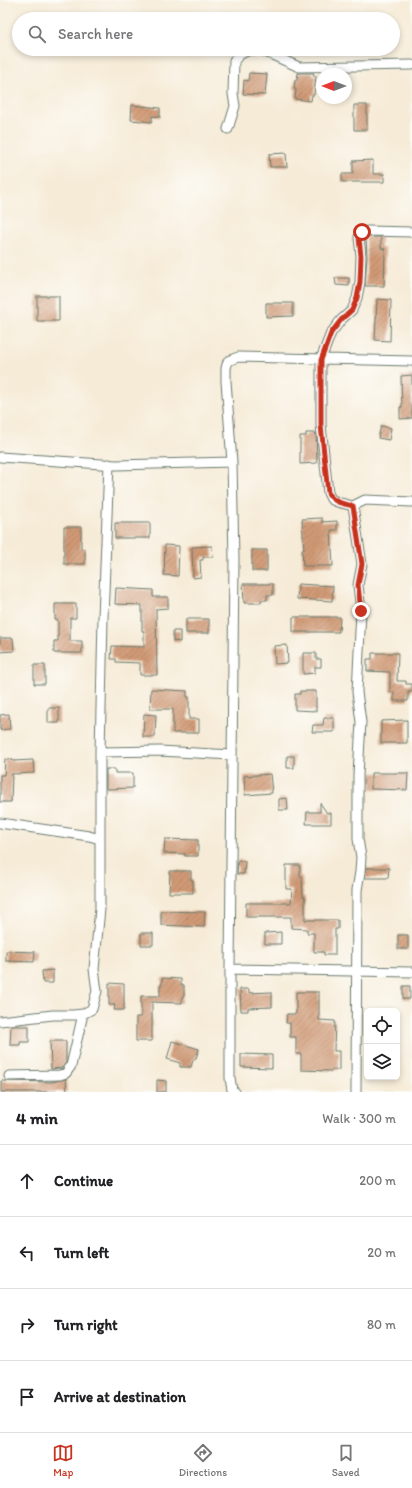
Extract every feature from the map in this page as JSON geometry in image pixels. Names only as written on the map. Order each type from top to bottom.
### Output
[{"type":"street","points":[[228,129],[235,106],[233,94],[234,61],[238,56]]},
{"type":"street","points":[[274,56],[299,67],[412,65]]},
{"type":"street","points":[[412,232],[362,232],[359,238],[361,256],[360,282],[357,298],[352,310],[341,320],[331,333],[321,360],[321,425],[328,493],[336,502],[353,506],[365,500],[412,502]]},
{"type":"street","points":[[235,1092],[232,1090],[230,1078],[234,560],[232,462],[226,368],[228,361],[233,358],[244,356],[321,360],[412,361]]},
{"type":"street","points":[[0,457],[109,464],[232,462]]},
{"type":"street","points":[[0,1021],[53,1015],[83,1014],[92,1009],[97,991],[94,969],[100,909],[100,752],[109,464]]},
{"type":"street","points":[[353,506],[362,564],[358,585],[361,611],[357,692],[361,722],[358,775],[358,839],[361,857],[357,890],[356,1092]]},
{"type":"street","points":[[100,752],[160,751],[232,756]]},
{"type":"street","points":[[0,823],[89,836],[100,839]]},
{"type":"street","points":[[230,969],[412,972]]},
{"type":"street","points":[[9,1076],[60,1075],[66,1073],[71,1066],[83,1014]]},
{"type":"building","points":[[249,73],[267,74],[265,95],[243,94],[244,80],[248,81]]},
{"type":"building","points":[[298,73],[314,73],[313,76],[316,76],[314,95],[312,95],[311,101],[295,99],[296,89],[294,89],[295,80],[297,80]]},
{"type":"building","points":[[132,105],[160,108],[160,117],[152,116],[152,122],[131,120]]},
{"type":"building","points":[[354,105],[367,105],[367,130],[354,130]]},
{"type":"building","points":[[286,153],[287,167],[270,167],[269,154]]},
{"type":"building","points":[[373,160],[373,174],[384,174],[384,182],[342,182],[342,174],[353,174],[353,161]]},
{"type":"building","points":[[366,237],[381,237],[381,248],[385,249],[384,286],[365,286],[367,256]]},
{"type":"building","points":[[335,278],[349,278],[349,286],[336,285]]},
{"type":"building","points":[[37,296],[59,296],[59,321],[37,321]]},
{"type":"building","points":[[377,299],[391,300],[390,341],[375,340]]},
{"type":"building","points":[[266,303],[293,303],[293,316],[266,317]]},
{"type":"building","points":[[412,375],[412,418],[400,419],[400,407],[402,407],[401,376]]},
{"type":"building","points":[[381,426],[391,428],[389,440],[378,438]]},
{"type":"building","points":[[306,433],[316,433],[317,463],[300,464],[300,436],[306,436]]},
{"type":"building","points":[[322,518],[322,522],[337,521],[337,530],[331,530],[333,566],[303,566],[302,550],[304,550],[302,519]]},
{"type":"building","points":[[115,523],[150,523],[150,538],[115,538]]},
{"type":"building","points":[[64,527],[81,527],[81,549],[85,549],[85,564],[64,564]]},
{"type":"building","points":[[165,545],[179,546],[178,576],[164,575]]},
{"type":"building","points":[[212,546],[213,557],[203,557],[203,560],[200,560],[201,577],[193,578],[192,547]]},
{"type":"building","points":[[252,550],[267,550],[267,571],[252,571]]},
{"type":"building","points":[[243,584],[273,584],[273,595],[267,595],[267,600],[261,600],[261,603],[244,603]]},
{"type":"building","points":[[298,584],[333,586],[332,601],[297,599]]},
{"type":"building","points":[[116,588],[153,590],[153,597],[168,597],[168,608],[156,609],[157,675],[140,675],[140,663],[116,662],[116,659],[111,659],[112,646],[144,647],[144,631],[142,631],[142,605],[115,604]]},
{"type":"building","points":[[55,604],[76,604],[76,618],[70,618],[70,641],[82,641],[82,653],[54,653],[54,641],[58,641],[58,620],[55,620]]},
{"type":"building","points":[[293,617],[340,617],[339,632],[293,632]]},
{"type":"building","points":[[186,619],[209,619],[209,633],[186,633]]},
{"type":"building","points":[[173,631],[180,631],[180,642],[173,641]]},
{"type":"building","points":[[0,638],[13,638],[14,651],[0,652]]},
{"type":"building","points":[[287,645],[288,663],[275,664],[274,646]]},
{"type":"building","points":[[303,653],[316,653],[316,659],[321,659],[321,667],[315,667],[315,673],[303,674]]},
{"type":"building","points":[[372,653],[398,653],[397,681],[406,681],[406,684],[412,684],[412,692],[408,692],[408,701],[394,701],[394,692],[390,692],[390,672],[367,671],[367,659],[372,659]]},
{"type":"building","points":[[34,665],[45,665],[45,684],[34,684]]},
{"type":"building","points":[[151,689],[187,691],[187,697],[189,697],[189,719],[199,719],[199,733],[173,733],[173,709],[150,709]]},
{"type":"building","points":[[300,691],[316,691],[316,711],[295,710],[295,694],[300,694]]},
{"type":"building","points":[[48,708],[59,708],[59,723],[48,723]]},
{"type":"building","points":[[9,714],[10,729],[0,730],[0,715]]},
{"type":"building","points":[[144,714],[156,715],[155,737],[143,737]]},
{"type":"building","points":[[324,718],[334,718],[334,732],[312,732],[313,725],[323,725]]},
{"type":"building","points":[[407,720],[407,743],[381,743],[381,721]]},
{"type":"building","points":[[287,756],[294,756],[294,768],[287,768]]},
{"type":"building","points":[[5,759],[13,761],[33,760],[34,773],[12,774],[11,802],[0,802],[0,775],[4,775]]},
{"type":"building","points":[[106,769],[115,769],[115,773],[133,773],[133,788],[106,789]]},
{"type":"building","points":[[371,773],[408,773],[407,790],[371,789]]},
{"type":"building","points":[[270,774],[272,793],[245,795],[244,776]]},
{"type":"building","points":[[287,798],[288,810],[279,810],[279,799]]},
{"type":"building","points":[[320,803],[327,813],[331,813],[331,824],[306,824],[307,812],[320,812]]},
{"type":"building","points":[[165,839],[198,840],[198,856],[164,853]]},
{"type":"building","points":[[238,860],[245,861],[244,874],[237,874]]},
{"type":"building","points":[[286,865],[300,865],[303,897],[305,897],[305,920],[338,920],[338,929],[335,929],[335,955],[324,955],[324,952],[314,952],[314,933],[307,933],[307,929],[291,928],[291,917],[246,917],[246,903],[291,903],[292,889],[286,889]]},
{"type":"building","points":[[366,868],[389,868],[388,878],[365,878]]},
{"type":"building","points":[[170,871],[191,871],[193,893],[169,893]]},
{"type":"building","points":[[161,911],[205,912],[204,927],[161,925]]},
{"type":"building","points":[[281,932],[281,944],[265,944],[265,933]]},
{"type":"building","points":[[141,933],[153,933],[153,945],[141,945]]},
{"type":"building","points":[[398,935],[408,935],[408,949],[398,949]]},
{"type":"building","points":[[6,951],[35,952],[34,962],[6,961]]},
{"type":"building","points":[[53,970],[53,983],[43,983],[42,971]]},
{"type":"building","points":[[162,978],[181,979],[181,985],[184,985],[184,996],[182,997],[182,1003],[152,1002],[152,1041],[136,1041],[136,1017],[141,1017],[141,996],[160,996],[160,985],[162,985]]},
{"type":"building","points":[[109,983],[124,984],[124,1010],[114,1010],[115,1005],[109,1005]]},
{"type":"building","points":[[403,986],[410,986],[410,999],[403,999]]},
{"type":"building","points":[[240,989],[249,989],[249,993],[272,992],[272,1007],[248,1008],[248,1011],[241,1011]]},
{"type":"building","points":[[296,992],[319,992],[319,1020],[335,1021],[334,1051],[339,1051],[339,1070],[301,1070],[301,1054],[296,1054],[296,1037],[290,1037],[290,1023],[286,1023],[287,1014],[296,1014]]},
{"type":"building","points":[[11,1026],[29,1026],[29,1042],[20,1042],[20,1045],[10,1045]]},
{"type":"building","points":[[50,1041],[66,1041],[66,1062],[62,1068],[51,1069]]},
{"type":"building","points":[[172,1041],[199,1049],[191,1067],[180,1067],[180,1063],[167,1059]]},
{"type":"building","points":[[241,1054],[272,1055],[272,1068],[241,1067]]},
{"type":"building","points":[[66,1079],[67,1092],[1,1092],[1,1081],[51,1082]]},
{"type":"building","points":[[157,1080],[166,1081],[166,1092],[157,1092]]},
{"type":"route","points":[[361,611],[358,585],[362,564],[353,506],[336,502],[328,493],[325,449],[321,425],[321,360],[331,333],[341,320],[352,310],[357,298],[360,282],[361,256],[359,238],[362,232]]}]
